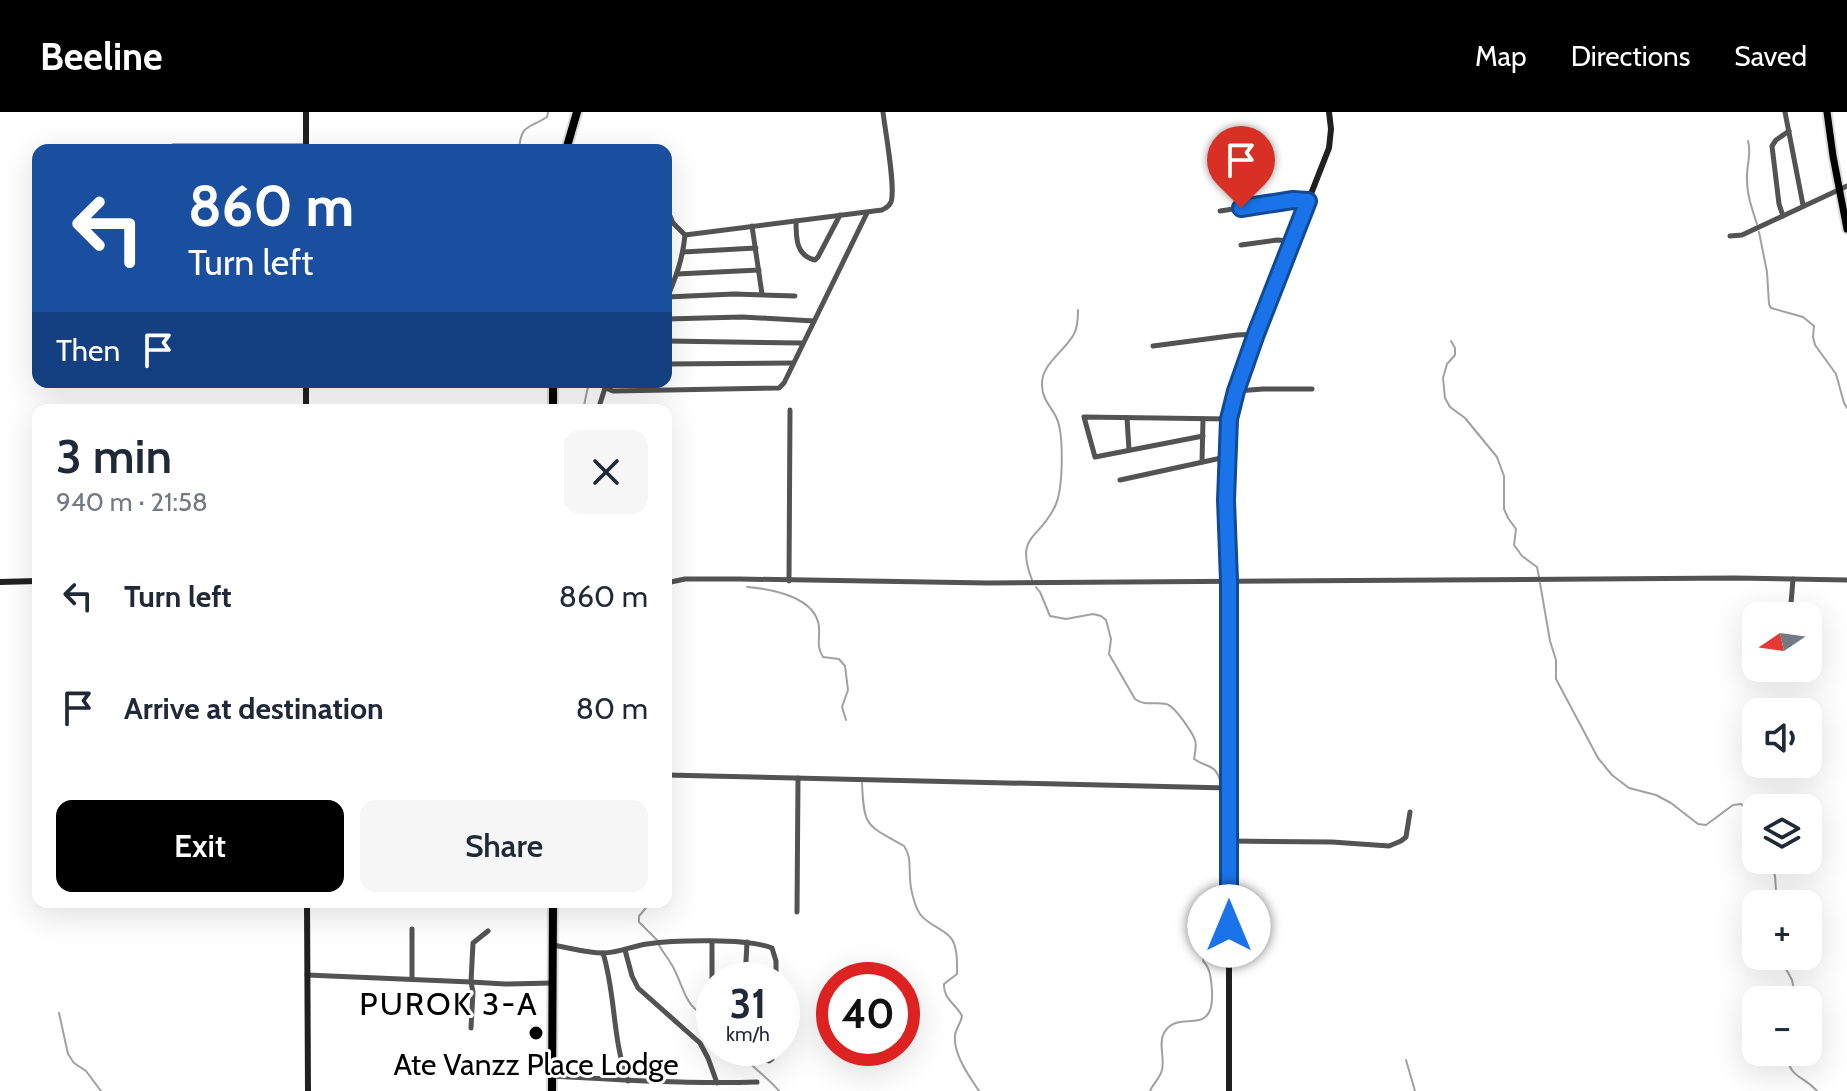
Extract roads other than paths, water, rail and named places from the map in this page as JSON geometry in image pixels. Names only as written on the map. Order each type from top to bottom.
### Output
[{"type":"highway","points":[[568,144],[577,112]]},
{"type":"highway","points":[[552,1091],[553,908]]},
{"type":"main road","points":[[1827,112],[1843,188],[1847,227]]},
{"type":"street","points":[[306,112],[306,144]]},
{"type":"street","points":[[685,235],[887,208],[892,200],[892,177],[883,112]]},
{"type":"street","points":[[1229,1091],[1229,581],[1226,457],[1229,419],[1256,334],[1329,148],[1329,112]]},
{"type":"street","points":[[1785,112],[1803,206]]},
{"type":"street","points":[[1783,216],[1772,146],[1789,131]]},
{"type":"street","points":[[1730,236],[1742,235],[1843,188]]},
{"type":"street","points":[[1220,211],[1293,200],[1308,201]]},
{"type":"street","points":[[609,388],[613,391],[775,389],[784,383],[867,213]]},
{"type":"street","points":[[796,221],[799,248],[812,261],[818,257],[840,215]]},
{"type":"street","points":[[672,221],[685,235]]},
{"type":"street","points":[[752,226],[762,294]]},
{"type":"street","points":[[672,285],[685,235]]},
{"type":"street","points":[[1241,245],[1292,241]]},
{"type":"street","points":[[683,252],[756,248]]},
{"type":"street","points":[[677,274],[759,270]]},
{"type":"street","points":[[672,298],[762,294],[795,296]]},
{"type":"street","points":[[672,319],[742,317],[814,321]]},
{"type":"street","points":[[1153,346],[1256,334]]},
{"type":"street","points":[[672,341],[802,343]]},
{"type":"street","points":[[672,364],[793,363]]},
{"type":"street","points":[[1236,391],[1312,389]]},
{"type":"street","points":[[789,581],[790,410]]},
{"type":"street","points":[[1203,436],[1095,457],[1084,417],[1229,419]]},
{"type":"street","points":[[1127,418],[1129,450]]},
{"type":"street","points":[[1202,462],[1203,419]]},
{"type":"street","points":[[1120,480],[1226,457]]},
{"type":"street","points":[[672,582],[685,579],[988,583],[1847,580]]},
{"type":"street","points":[[1791,602],[1793,579]]},
{"type":"street","points":[[0,582],[32,581]]},
{"type":"street","points":[[672,775],[1228,788]]},
{"type":"street","points":[[797,912],[798,778]]},
{"type":"street","points":[[1228,841],[1389,846],[1406,837],[1410,812]]},
{"type":"street","points":[[307,908],[308,1091]]},
{"type":"street","points":[[412,929],[412,979]]},
{"type":"street","points":[[471,1028],[473,943],[488,931]]},
{"type":"street","points":[[712,942],[712,962]]},
{"type":"street","points":[[552,945],[603,953],[656,943],[747,942],[770,947],[776,962]]},
{"type":"street","points":[[746,962],[747,942]]},
{"type":"street","points":[[625,950],[638,988],[700,1043],[717,1083]]},
{"type":"street","points":[[603,953],[612,991],[617,1042],[628,1081]]},
{"type":"street","points":[[307,975],[505,984],[552,983]]},
{"type":"street","points":[[552,1076],[628,1081],[757,1082]]},
{"type":"waterway","points":[[520,144],[524,131],[547,117],[548,112]]},
{"type":"waterway","points":[[1748,141],[1747,186],[1757,224]]},
{"type":"waterway","points":[[1759,232],[1767,272],[1769,304],[1771,308],[1803,317],[1814,326],[1815,345],[1836,374],[1847,408]]},
{"type":"waterway","points":[[1032,580],[1027,565],[1028,545],[1056,504],[1061,474],[1059,427],[1044,395],[1043,377],[1049,364],[1074,334],[1078,310]]},
{"type":"waterway","points":[[1451,341],[1455,355],[1447,364],[1443,378],[1445,398],[1497,457],[1504,476],[1504,509],[1516,529],[1514,545],[1522,556],[1537,567],[1539,577]]},
{"type":"waterway","points":[[584,404],[588,388]]},
{"type":"waterway","points":[[1540,583],[1556,660],[1556,679],[1598,758],[1612,775],[1629,788],[1656,795],[1671,803],[1698,824],[1706,825],[1733,805],[1742,805]]},
{"type":"waterway","points":[[747,587],[791,596],[810,608],[819,627],[819,646],[823,657],[839,659],[845,666],[848,690],[842,707],[846,720]]},
{"type":"waterway","points":[[1036,587],[1050,616],[1066,619],[1093,614],[1106,620],[1111,639],[1109,654],[1135,699],[1143,703],[1166,704],[1173,709],[1195,740],[1194,759],[1214,769],[1221,784]]},
{"type":"waterway","points":[[862,783],[866,818],[875,829],[906,850],[914,901],[920,914],[953,940],[957,974],[944,984],[944,989],[962,1016],[955,1035],[956,1050],[979,1091]]},
{"type":"waterway","points":[[1150,1091],[1162,1070],[1164,1033],[1178,1022],[1202,1019],[1208,1015],[1211,1005],[1210,975],[1203,961],[1221,936],[1225,844],[1222,791]]},
{"type":"waterway","points":[[1774,874],[1776,890]]},
{"type":"waterway","points":[[646,908],[639,916],[639,922],[657,940]]},
{"type":"waterway","points":[[659,945],[696,1010]]},
{"type":"waterway","points":[[1787,970],[1793,986]]},
{"type":"waterway","points":[[59,1013],[68,1054],[101,1091]]},
{"type":"waterway","points":[[1406,1060],[1415,1091]]},
{"type":"waterway","points":[[754,1066],[779,1091]]},
{"type":"waterway","points":[[1789,1066],[1817,1091]]},
{"type":"place","name":"Ate Vanzz Place Lodge","points":[[536,1033]]},
{"type":"district","name":"PUROK 3-A","points":[[449,1003]]}]
